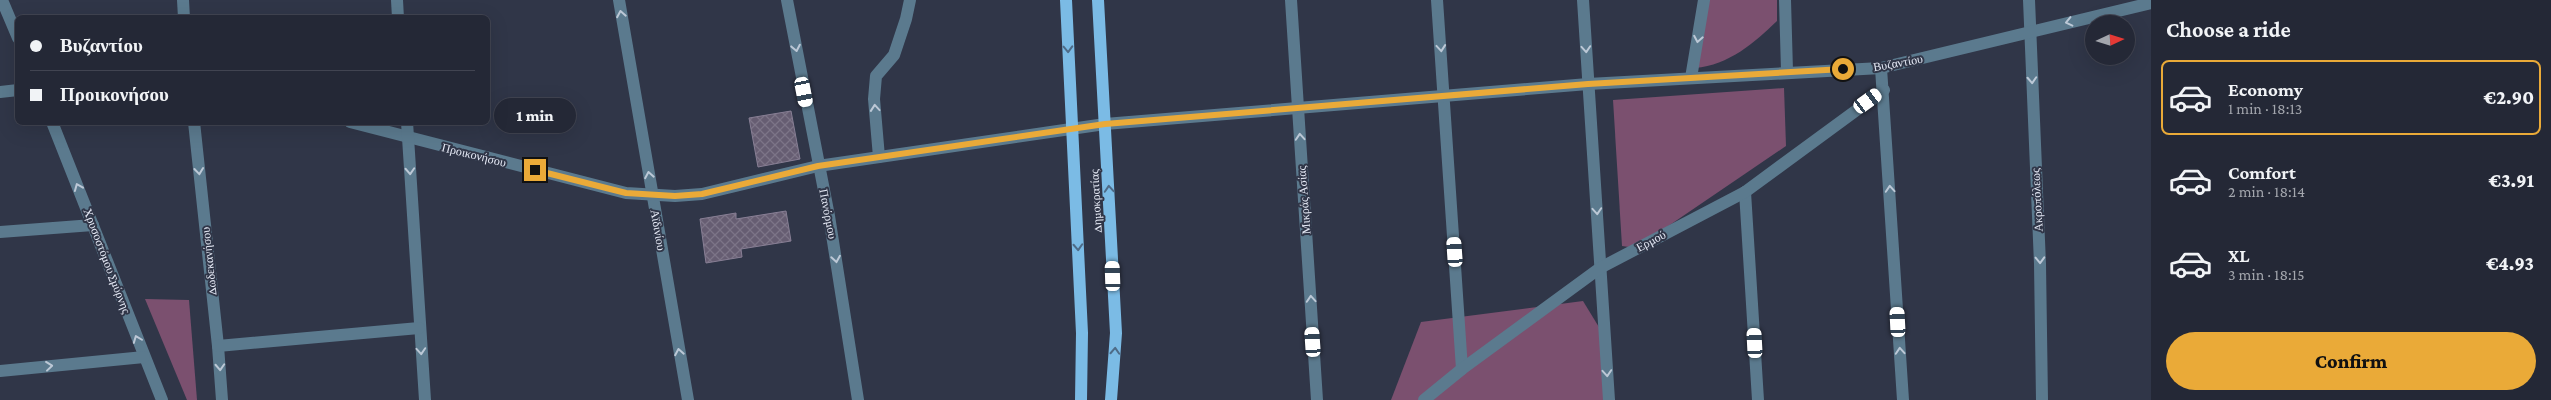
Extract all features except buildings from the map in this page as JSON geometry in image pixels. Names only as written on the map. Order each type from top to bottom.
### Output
[{"type":"main road","name":"Δημοκρατίας","points":[[1066,0],[1082,333],[1081,400]]},
{"type":"main road","name":"Δημοκρατίας","points":[[1098,0],[1116,333],[1111,400]]},
{"type":"street","points":[[2,0],[15,31]]},
{"type":"street","points":[[183,0],[184,15]]},
{"type":"street","points":[[397,0],[398,15]]},
{"type":"street","name":"Αϊδινίου","points":[[618,0],[688,400]]},
{"type":"street","name":"Πανόρμου","points":[[787,0],[829,216],[858,400]]},
{"type":"street","points":[[879,157],[874,99],[876,76],[894,56],[910,0]]},
{"type":"street","name":"Μικράς Ασίας","points":[[1291,0],[1317,400]]},
{"type":"street","points":[[1437,0],[1462,369]]},
{"type":"street","points":[[1583,0],[1609,400]]},
{"type":"street","points":[[1691,78],[1704,0]]},
{"type":"street","points":[[1785,0],[1787,71]]},
{"type":"street","name":"Ακροπόλεως","points":[[2029,0],[2040,264],[2042,400]]},
{"type":"street","name":"Βυζαντίου","points":[[1071,128],[1588,84],[1787,71],[1880,68],[1904,64],[2030,31],[2151,3]]},
{"type":"street","points":[[1880,68],[1884,90],[1903,400]]},
{"type":"street","points":[[0,92],[15,90]]},
{"type":"street","name":"Ερμού","points":[[1424,400],[1462,369],[1600,268],[1745,192],[1884,90]]},
{"type":"street","name":"Χρυσοστόμου Σμύρνης","points":[[53,125],[162,400]]},
{"type":"street","name":"Δωδεκανήσου","points":[[194,125],[222,400]]},
{"type":"street","name":"Προικονήσου","points":[[361,125],[626,193],[653,196],[702,194],[818,166],[1071,128]]},
{"type":"street","points":[[407,125],[425,400]]},
{"type":"street","points":[[1745,192],[1758,400]]},
{"type":"street","points":[[0,232],[93,225]]},
{"type":"street","points":[[218,346],[419,328]]},
{"type":"street","points":[[0,371],[144,357]]},
{"type":"shaded area","points":[[1706,0],[1777,0],[1777,21],[1750,45],[1730,58],[1695,68]]},
{"type":"shaded area","points":[[1784,88],[1786,146],[1636,248],[1622,246],[1613,100]]},
{"type":"shaded area","points":[[145,299],[189,300],[197,400],[187,400]]},
{"type":"shaded area","points":[[1583,301],[1605,337],[1609,400],[1391,400],[1421,322]]},
{"type":"route","points":[[535,170],[626,193],[653,196],[702,194],[818,166],[1105,124],[1588,84],[1843,69]]}]
